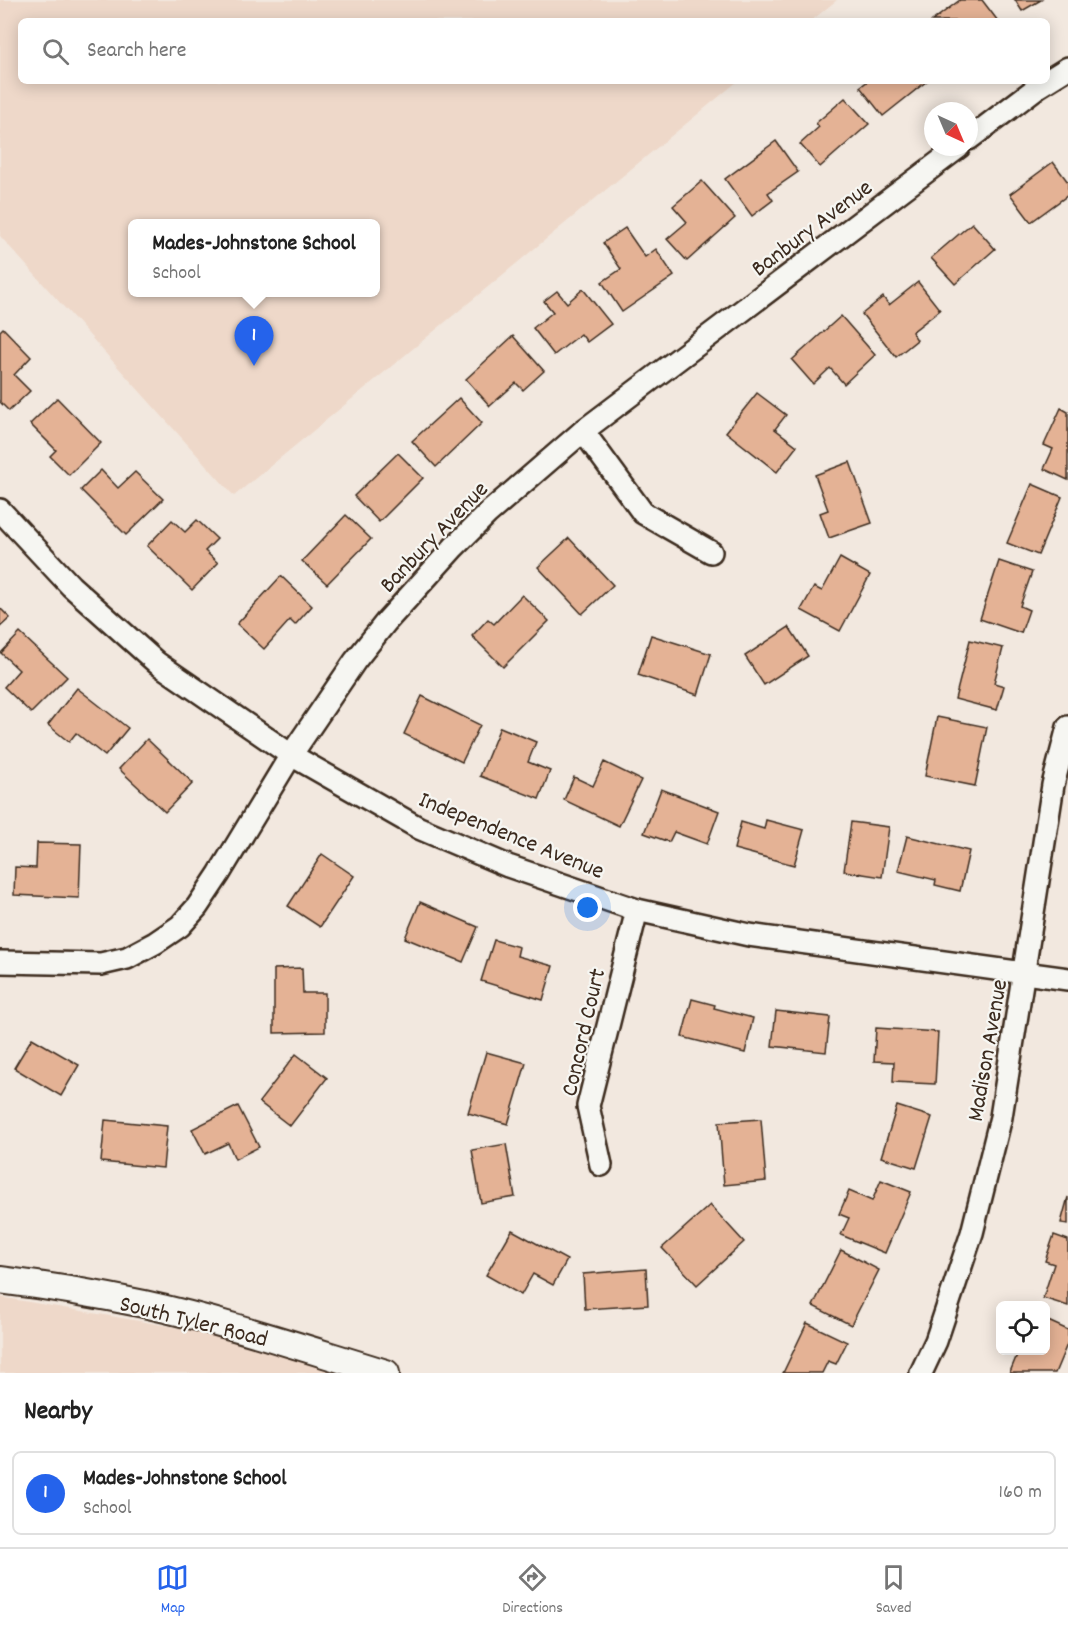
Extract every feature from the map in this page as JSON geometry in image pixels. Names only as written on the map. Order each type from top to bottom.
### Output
[{"type":"street","points":[[1050,79],[1068,68]]},
{"type":"street","points":[[978,132],[1042,84]]},
{"type":"street","name":"Banbury Avenue","points":[[0,962],[101,964],[127,958],[180,926],[197,907],[219,874],[291,755],[355,661],[419,584],[454,547],[487,514],[583,431],[947,156]]},
{"type":"street","points":[[583,431],[643,513],[711,552]]},
{"type":"street","name":"Independence Avenue","points":[[0,510],[71,586],[157,663],[291,755],[419,828],[508,866],[638,910],[749,935],[1068,979]]},
{"type":"street","name":"Madison Avenue","points":[[921,1373],[936,1341],[972,1233],[1001,1118],[1053,785],[1068,727]]},
{"type":"street","name":"Concord Court","points":[[602,1165],[588,1106],[638,910]]},
{"type":"street","name":"South Tyler Road","points":[[0,1280],[42,1285],[145,1305],[239,1329],[386,1373]]},
{"type":"shaded area","points":[[0,0],[837,0],[815,18],[18,18],[18,84],[734,84],[234,496],[0,236]]},
{"type":"shaded area","points":[[0,1297],[203,1332],[345,1373],[0,1373]]},
{"type":"building","points":[[960,0],[982,0],[996,18],[936,18]]},
{"type":"building","points":[[1015,0],[1041,0],[1022,11]]},
{"type":"building","points":[[864,84],[923,84],[883,116],[860,87]]},
{"type":"building","points":[[845,98],[869,124],[820,167],[800,144],[819,127],[816,123]]},
{"type":"building","points":[[776,141],[798,172],[768,193],[773,200],[752,216],[725,179]]},
{"type":"building","points":[[1053,162],[1068,182],[1068,195],[1031,222],[1010,194]]},
{"type":"building","points":[[702,181],[735,218],[687,261],[667,239],[687,222],[673,206]]},
{"type":"building","points":[[972,223],[995,249],[955,284],[931,258]]},
{"type":"building","points":[[625,228],[645,257],[656,249],[674,276],[622,312],[602,282],[621,269],[603,243]]},
{"type":"building","points":[[918,282],[940,310],[912,332],[917,340],[896,357],[862,314],[883,297],[889,305]]},
{"type":"building","points":[[583,289],[611,324],[587,342],[581,334],[554,355],[533,328],[553,312],[544,301],[557,291],[567,303]]},
{"type":"building","points":[[841,316],[875,355],[844,384],[830,368],[813,384],[792,360]]},
{"type":"building","points":[[3,328],[31,357],[14,375],[30,391],[9,411],[0,402],[0,331]]},
{"type":"building","points":[[513,336],[544,371],[523,390],[516,383],[490,406],[466,379]]},
{"type":"building","points":[[757,393],[786,415],[775,429],[797,446],[777,472],[726,432]]},
{"type":"building","points":[[57,398],[101,443],[69,475],[50,456],[56,450],[30,424]]},
{"type":"building","points":[[459,398],[482,423],[436,467],[412,441]]},
{"type":"building","points":[[1061,408],[1068,412],[1068,480],[1044,469],[1053,449],[1044,445]]},
{"type":"building","points":[[398,453],[423,478],[379,522],[354,496]]},
{"type":"building","points":[[850,462],[872,523],[829,538],[820,513],[828,510],[815,475]]},
{"type":"building","points":[[101,470],[118,488],[135,472],[163,499],[126,535],[81,490]]},
{"type":"building","points":[[1032,484],[1062,497],[1038,555],[1007,543]]},
{"type":"building","points":[[346,515],[371,539],[327,584],[302,561]]},
{"type":"building","points":[[172,520],[185,532],[197,520],[217,539],[205,551],[218,563],[192,590],[147,546]]},
{"type":"building","points":[[569,538],[613,585],[582,614],[538,567]]},
{"type":"building","points":[[840,558],[870,575],[840,631],[801,610],[814,587],[822,591]]},
{"type":"building","points":[[999,561],[1032,572],[1020,606],[1029,610],[1021,633],[980,619]]},
{"type":"building","points":[[281,576],[312,606],[295,625],[290,620],[264,649],[237,624]]},
{"type":"building","points":[[522,595],[549,621],[503,667],[472,636],[488,619],[494,624]]},
{"type":"building","points":[[0,608],[10,618],[0,627]]},
{"type":"building","points":[[789,627],[808,656],[764,685],[745,656]]},
{"type":"building","points":[[20,633],[67,677],[31,713],[4,687],[19,670],[1,653]]},
{"type":"building","points":[[651,635],[711,654],[698,695],[638,675]]},
{"type":"building","points":[[970,640],[1003,648],[994,683],[1004,686],[997,710],[955,699]]},
{"type":"building","points":[[77,688],[128,728],[105,756],[76,733],[69,742],[48,725]]},
{"type":"building","points":[[422,696],[480,725],[462,762],[404,734]]},
{"type":"building","points":[[937,717],[987,727],[975,786],[925,776]]},
{"type":"building","points":[[500,727],[536,742],[528,762],[550,771],[539,799],[480,776]]},
{"type":"building","points":[[147,739],[193,783],[165,812],[119,769]]},
{"type":"building","points":[[604,762],[641,780],[619,826],[564,800],[574,777],[593,786]]},
{"type":"building","points":[[661,789],[719,811],[707,844],[674,832],[669,842],[644,833]]},
{"type":"building","points":[[766,820],[804,830],[794,865],[734,849],[741,822],[764,829]]},
{"type":"building","points":[[851,822],[889,827],[882,877],[844,871]]},
{"type":"building","points":[[907,836],[969,851],[960,891],[935,885],[936,880],[898,871]]},
{"type":"building","points":[[37,843],[81,844],[79,898],[14,895],[15,867],[36,868]]},
{"type":"building","points":[[322,854],[354,876],[320,927],[288,906]]},
{"type":"building","points":[[420,902],[478,927],[463,962],[405,938]]},
{"type":"building","points":[[494,940],[519,947],[517,956],[553,966],[543,1000],[481,981]]},
{"type":"building","points":[[302,968],[303,993],[325,993],[325,1032],[274,1033],[274,969]]},
{"type":"building","points":[[692,999],[715,1005],[714,1008],[753,1018],[745,1053],[682,1037]]},
{"type":"building","points":[[776,1011],[830,1017],[826,1052],[772,1046]]},
{"type":"building","points":[[876,1028],[938,1032],[935,1084],[893,1082],[894,1062],[874,1061]]},
{"type":"building","points":[[32,1038],[79,1065],[61,1096],[14,1068]]},
{"type":"building","points":[[486,1052],[526,1063],[508,1124],[468,1113]]},
{"type":"building","points":[[296,1054],[327,1078],[290,1126],[259,1102]]},
{"type":"building","points":[[238,1106],[259,1147],[235,1159],[228,1143],[205,1154],[192,1129]]},
{"type":"building","points":[[897,1106],[932,1117],[916,1168],[881,1157]]},
{"type":"building","points":[[761,1119],[766,1181],[724,1185],[719,1122]]},
{"type":"building","points":[[105,1120],[167,1126],[163,1168],[101,1162]]},
{"type":"building","points":[[506,1144],[515,1197],[481,1203],[472,1150]]},
{"type":"building","points":[[881,1180],[911,1192],[885,1253],[841,1235],[849,1218],[839,1214],[849,1191],[872,1201]]},
{"type":"building","points":[[1068,1197],[1068,1224],[1061,1223]]},
{"type":"building","points":[[710,1205],[744,1242],[697,1285],[662,1248]]},
{"type":"building","points":[[512,1230],[567,1260],[553,1285],[533,1274],[521,1295],[486,1275]]},
{"type":"building","points":[[1054,1235],[1068,1240],[1068,1306],[1043,1298],[1054,1264],[1045,1261]]},
{"type":"building","points":[[841,1250],[879,1270],[851,1325],[813,1306]]},
{"type":"building","points":[[646,1269],[648,1305],[585,1309],[583,1274]]},
{"type":"building","points":[[1050,1322],[1068,1330],[1068,1342],[1055,1373],[1010,1372],[1017,1355],[1050,1355]]},
{"type":"building","points":[[807,1323],[847,1342],[836,1364],[828,1361],[822,1373],[783,1373]]},
{"type":"place","name":"Mades-Johnstone School","points":[[254,366]]}]
